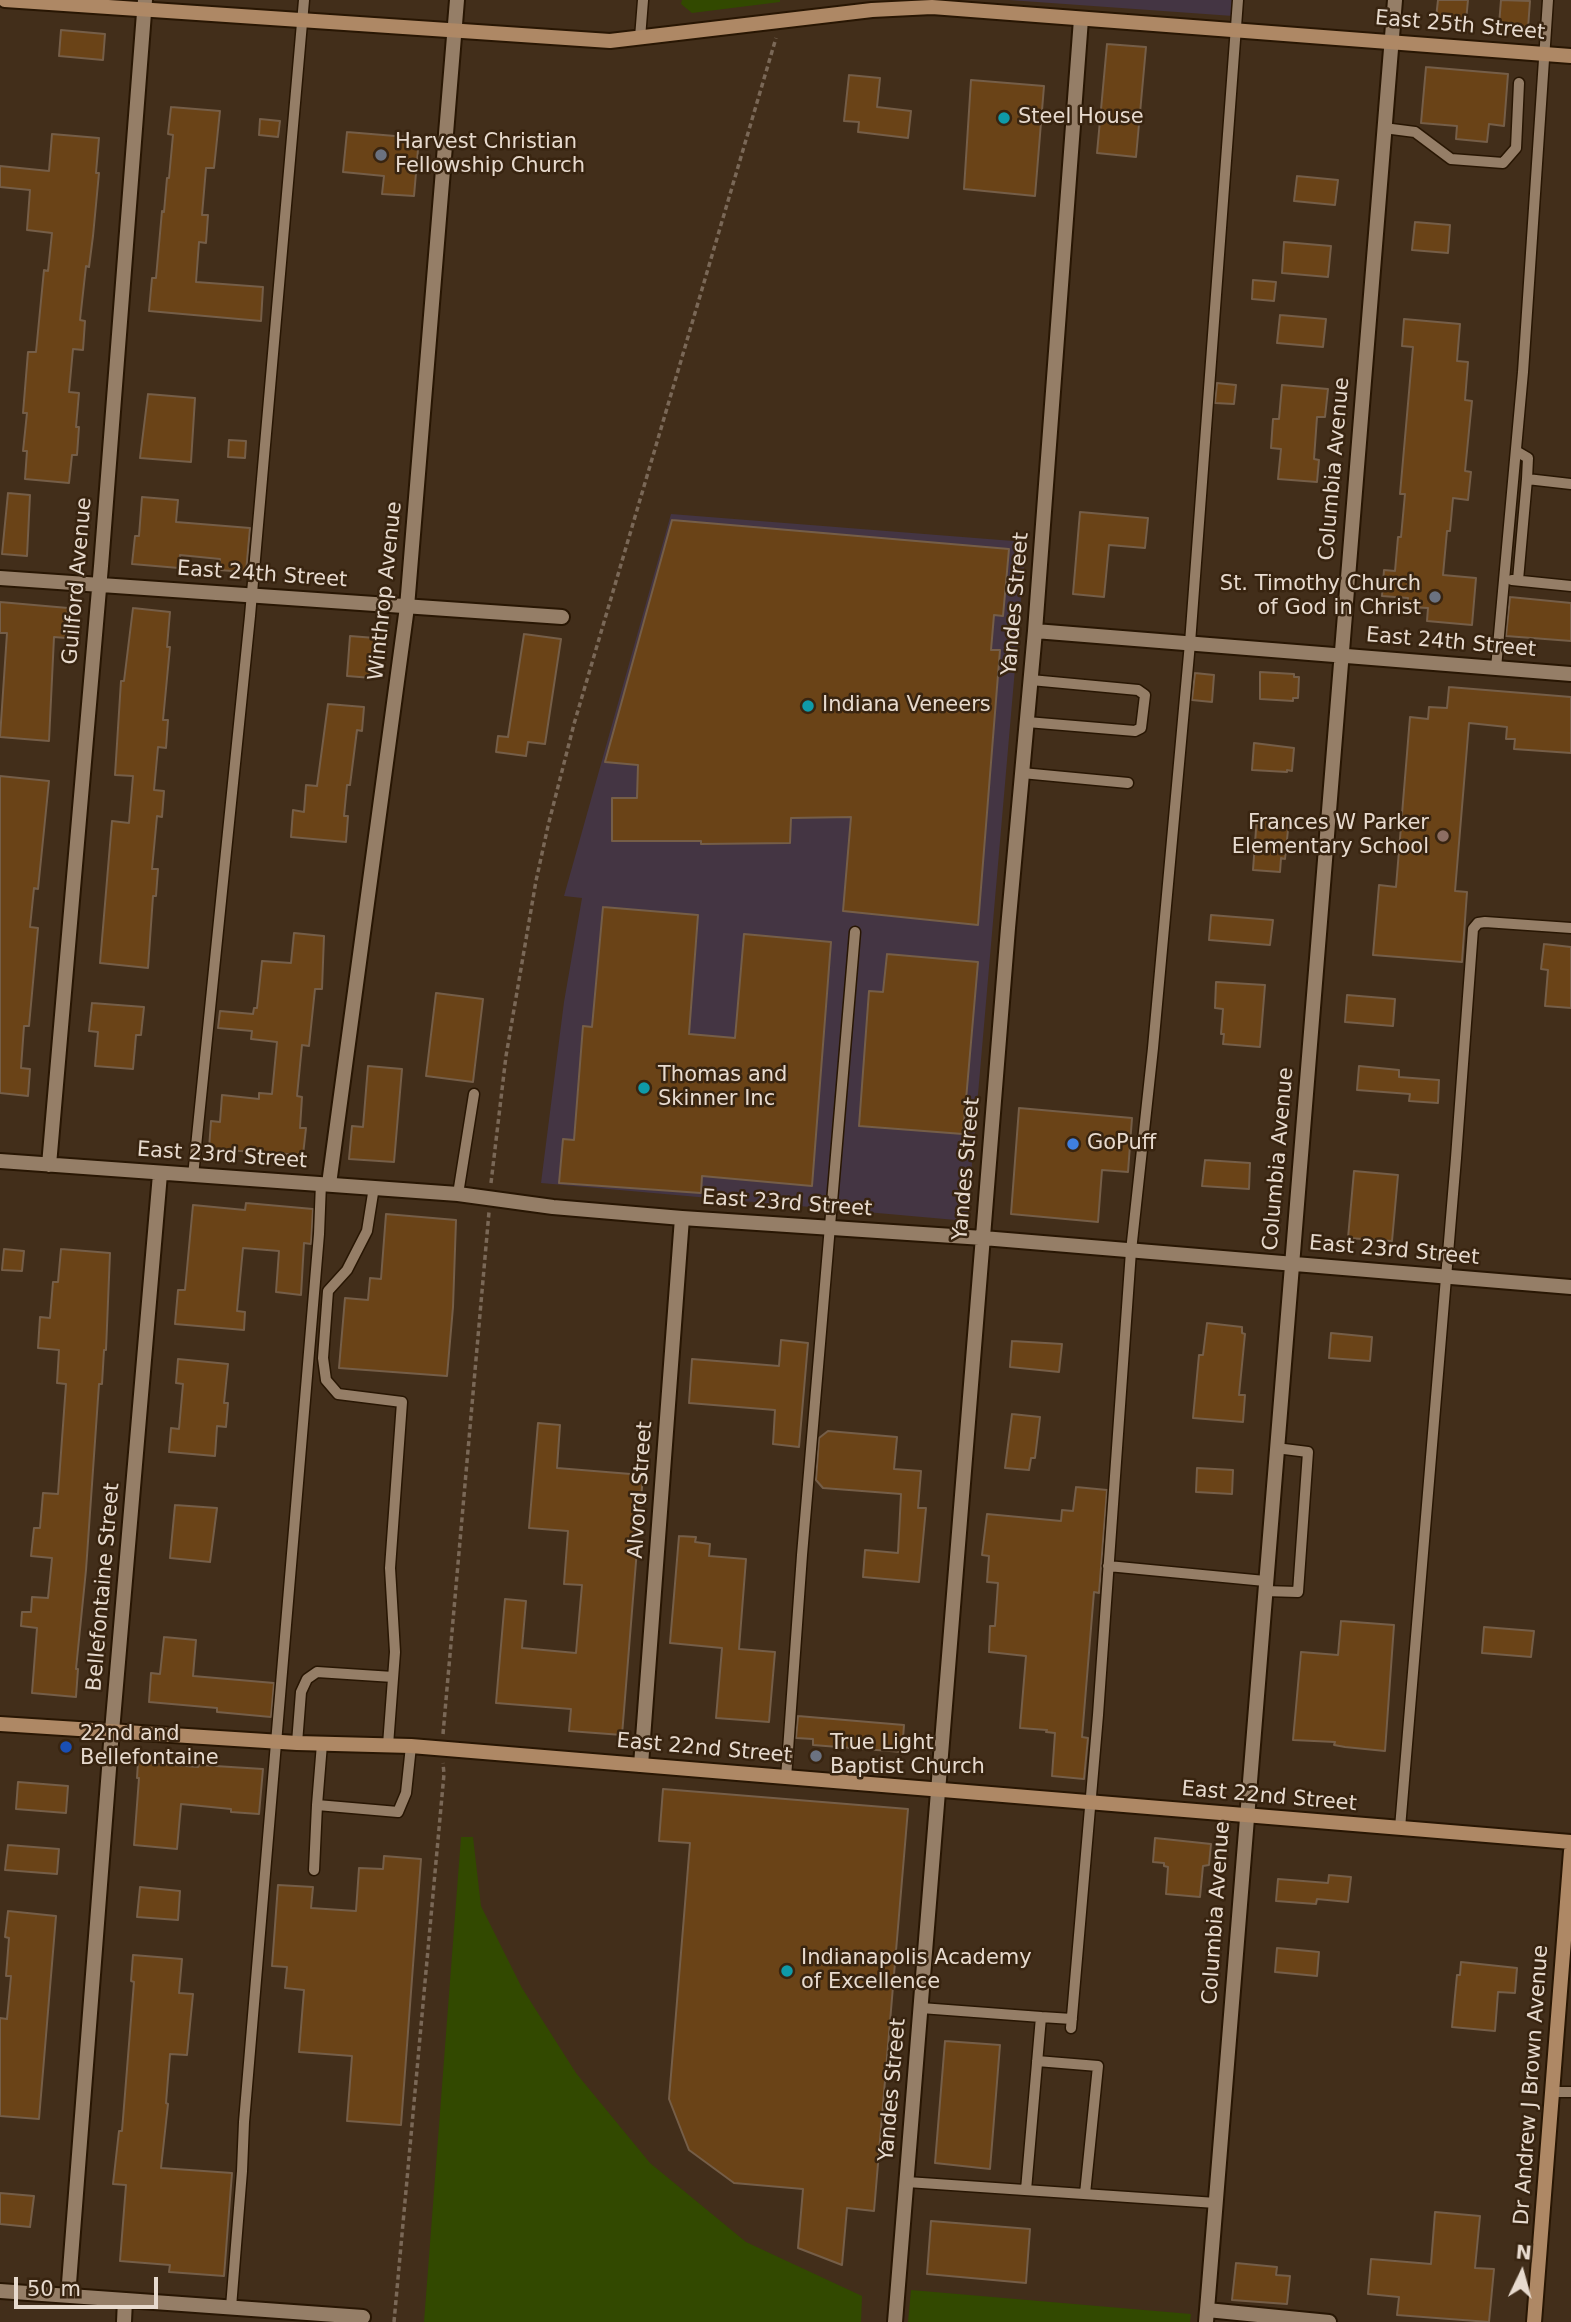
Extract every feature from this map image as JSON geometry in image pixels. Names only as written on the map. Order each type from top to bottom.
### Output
[{"type":"main road","name":"East 25th Street","points":[[5,0],[144,5],[302,21],[592,40],[640,38],[895,8],[932,7],[1571,56]]},
{"type":"main road","name":"East 22nd Street","points":[[0,1724],[276,1742],[411,1746],[1571,1842]]},
{"type":"main road","name":"Dr Andrew J Brown Avenue","points":[[1534,2322],[1571,1851]]},
{"type":"street","name":"Winthrop Avenue","points":[[325,1184],[407,607],[457,0]]},
{"type":"street","name":"Columbia Avenue","points":[[1207,2316],[1395,0]]},
{"type":"street","name":"Guilford Avenue","points":[[49,1165],[99,585],[144,5]]},
{"type":"street","name":"Yandes Street","points":[[895,2322],[1035,631],[1081,19]]},
{"type":"street","name":"East 24th Street","points":[[0,578],[562,617]]},
{"type":"street","name":"East 24th Street","points":[[1035,631],[1571,674]]},
{"type":"street","name":"East 23rd Street","points":[[0,1161],[373,1187],[682,1218],[983,1238],[1571,1287]]},
{"type":"street","name":"Bellefontaine Street","points":[[68,2296],[112,1732],[160,1174]]},
{"type":"street","name":"Alvord Street","points":[[641,1765],[682,1218]]},
{"type":"street","points":[[0,2291],[231,2307],[265,2316],[363,2317]]},
{"type":"street","points":[[124,2322],[125,2300]]},
{"type":"street","points":[[1207,2316],[1329,2322]]},
{"type":"lane","points":[[194,1176],[252,596],[304,0]]},
{"type":"lane","points":[[640,38],[643,0]]},
{"type":"lane","points":[[920,2008],[1041,2017],[1072,2023],[1131,1251],[1153,1048],[1190,643],[1238,0]]},
{"type":"lane","points":[[1496,668],[1516,451],[1542,54],[1548,0]]},
{"type":"lane","points":[[1384,128],[1415,132],[1451,159],[1503,163],[1516,148],[1519,83]]},
{"type":"lane","points":[[1516,451],[1528,458],[1518,580]]},
{"type":"lane","points":[[1527,479],[1571,484]]},
{"type":"lane","points":[[1504,579],[1571,586]]},
{"type":"lane","points":[[1027,722],[1135,731],[1141,728],[1144,695],[1138,690],[1031,680]]},
{"type":"lane","points":[[1022,773],[1129,783]]},
{"type":"lane","points":[[1400,1828],[1473,929],[1478,923],[1486,922],[1571,928]]},
{"type":"lane","points":[[786,1777],[855,932]]},
{"type":"lane","points":[[458,1194],[474,1094]]},
{"type":"lane","points":[[231,2307],[276,1742],[325,1184]]},
{"type":"lane","points":[[373,1187],[367,1231],[347,1269],[328,1291],[323,1358],[326,1380],[338,1394],[402,1402],[390,1567],[395,1652],[388,1745]]},
{"type":"lane","points":[[1108,1566],[1298,1592],[1308,1452],[1276,1448]]},
{"type":"lane","points":[[297,1743],[301,1692],[307,1679],[317,1672],[393,1677]]},
{"type":"lane","points":[[314,1870],[322,1744]]},
{"type":"lane","points":[[317,1805],[398,1812],[406,1793],[411,1746]]},
{"type":"lane","points":[[1026,2190],[1041,2017]]},
{"type":"lane","points":[[1037,2061],[1098,2066],[1085,2194]]},
{"type":"lane","points":[[1552,2092],[1571,2092]]},
{"type":"lane","points":[[906,2182],[1216,2203]]},
{"type":"path","points":[[491,1185],[506,1056],[548,826],[578,711],[776,37]]},
{"type":"path","points":[[443,1735],[489,1211]]},
{"type":"path","points":[[394,2322],[444,1774]]},
{"type":"shaded area","points":[[1009,0],[1234,0],[1233,16]]},
{"type":"shaded area","points":[[671,514],[1026,542],[967,1221],[541,1183],[564,1002],[582,898],[564,896]]},
{"type":"green space","points":[[682,0],[780,2],[692,13],[681,4]]},
{"type":"green space","points":[[461,1837],[473,1837],[481,1906],[522,1988],[576,2073],[650,2163],[746,2242],[862,2296],[861,2322],[424,2322]]},
{"type":"green space","points":[[911,2290],[1191,2314],[1190,2322],[908,2322]]},
{"type":"building","points":[[1438,0],[1468,0],[1466,21],[1436,18]]},
{"type":"building","points":[[1501,0],[1530,1],[1528,28],[1499,25]]},
{"type":"building","points":[[61,30],[105,34],[103,60],[59,56]]},
{"type":"building","points":[[1107,44],[1146,47],[1136,157],[1097,153]]},
{"type":"building","points":[[1426,67],[1508,74],[1504,126],[1489,124],[1487,142],[1456,139],[1457,126],[1421,123]]},
{"type":"building","points":[[849,75],[880,78],[877,107],[911,111],[908,138],[858,132],[859,122],[844,121]]},
{"type":"building","name":"Steel House","points":[[971,80],[1044,86],[1035,196],[964,189]]},
{"type":"building","points":[[171,107],[220,111],[214,168],[206,168],[202,215],[208,215],[206,243],[199,242],[196,282],[263,287],[261,321],[149,311],[169,178],[173,135],[168,134]]},
{"type":"building","points":[[260,119],[280,121],[278,137],[259,135]]},
{"type":"building","name":"Harvest Christian Fellowship Church","points":[[347,132],[419,138],[414,196],[382,194],[384,176],[343,172]]},
{"type":"building","points":[[52,134],[99,138],[96,173],[99,173],[93,236],[89,267],[86,266],[80,320],[85,321],[83,350],[73,349],[69,392],[79,393],[76,427],[79,427],[77,455],[72,455],[69,483],[25,479],[27,451],[23,451],[27,413],[23,413],[28,352],[36,352],[44,270],[48,271],[52,233],[27,230],[30,190],[0,187],[0,166],[49,171]]},
{"type":"building","points":[[1297,176],[1338,180],[1335,205],[1294,201]]},
{"type":"building","points":[[1415,222],[1450,225],[1448,253],[1412,250]]},
{"type":"building","points":[[1284,242],[1331,246],[1328,277],[1282,273]]},
{"type":"building","points":[[1253,280],[1276,282],[1274,301],[1252,299]]},
{"type":"building","points":[[1280,315],[1326,319],[1323,347],[1277,343]]},
{"type":"building","points":[[1404,319],[1460,324],[1457,361],[1468,362],[1465,400],[1472,401],[1465,471],[1471,472],[1468,500],[1453,498],[1443,575],[1476,578],[1472,625],[1427,621],[1428,608],[1408,607],[1408,598],[1382,596],[1384,570],[1395,571],[1405,494],[1400,494],[1413,347],[1402,346]]},
{"type":"building","points":[[1217,383],[1236,385],[1234,404],[1215,403]]},
{"type":"building","points":[[1282,385],[1328,389],[1325,417],[1317,417],[1314,459],[1319,460],[1317,482],[1278,479],[1281,449],[1271,448],[1273,419],[1279,419]]},
{"type":"building","points":[[148,394],[195,398],[191,462],[140,458]]},
{"type":"building","points":[[229,440],[246,441],[245,458],[228,457]]},
{"type":"building","points":[[8,493],[30,495],[27,556],[2,554]]},
{"type":"building","points":[[142,497],[178,500],[176,522],[250,528],[246,572],[219,570],[220,559],[180,555],[179,568],[132,564],[135,536],[139,536]]},
{"type":"building","points":[[1080,512],[1148,518],[1145,548],[1109,545],[1104,597],[1073,594]]},
{"type":"building","name":"Indiana Veneers","points":[[672,520],[1009,549],[1003,616],[994,615],[991,650],[1000,650],[978,925],[843,911],[851,817],[791,818],[790,843],[612,841],[612,798],[637,798],[638,765],[605,762]]},
{"type":"building","points":[[1510,597],[1571,603],[1571,641],[1506,636]]},
{"type":"building","points":[[0,602],[68,608],[66,638],[54,637],[49,741],[0,737],[7,633],[0,633]]},
{"type":"building","points":[[133,608],[170,612],[167,647],[170,647],[163,720],[168,720],[166,748],[158,747],[154,790],[164,791],[162,817],[157,816],[152,869],[158,869],[156,896],[153,896],[148,968],[100,963],[112,821],[129,823],[133,776],[115,775],[121,681],[124,681]]},
{"type":"building","points":[[524,634],[561,639],[545,744],[528,742],[526,756],[496,752],[498,736],[508,737]]},
{"type":"building","points":[[350,636],[375,638],[372,678],[347,676]]},
{"type":"building","points":[[1260,672],[1294,674],[1294,677],[1299,677],[1298,698],[1293,698],[1293,701],[1260,699]]},
{"type":"building","points":[[1195,673],[1214,675],[1212,702],[1192,700]]},
{"type":"building","points":[[1449,687],[1571,697],[1571,753],[1514,749],[1515,739],[1506,739],[1507,727],[1469,723],[1455,891],[1467,892],[1462,962],[1373,955],[1379,885],[1396,887],[1410,717],[1428,719],[1429,707],[1447,708]]},
{"type":"building","points":[[328,704],[364,707],[362,731],[357,730],[350,785],[347,785],[344,816],[348,816],[346,842],[291,837],[293,810],[304,812],[306,785],[317,786]]},
{"type":"building","points":[[1254,743],[1294,748],[1292,771],[1252,770]]},
{"type":"building","points":[[0,776],[49,781],[38,889],[34,888],[30,927],[38,928],[29,1026],[24,1026],[21,1068],[30,1069],[28,1096],[0,1093]]},
{"type":"building","points":[[1257,816],[1289,820],[1285,859],[1281,858],[1280,872],[1253,870]]},
{"type":"building","points":[[603,907],[698,915],[689,1034],[735,1038],[744,934],[831,942],[812,1186],[702,1176],[701,1193],[559,1183],[563,1139],[574,1140],[583,1026],[592,1027]]},
{"type":"building","points":[[1211,915],[1273,920],[1270,945],[1209,940]]},
{"type":"building","points":[[294,933],[324,936],[322,989],[315,989],[309,1046],[302,1045],[297,1096],[302,1097],[300,1128],[306,1128],[303,1155],[209,1149],[211,1121],[220,1122],[222,1095],[259,1099],[259,1093],[272,1094],[277,1042],[251,1039],[252,1031],[218,1028],[220,1011],[253,1014],[254,1008],[257,1008],[262,961],[291,963]]},
{"type":"building","points":[[1544,944],[1571,947],[1571,1008],[1545,1006],[1548,970],[1541,969]]},
{"type":"building","points":[[887,954],[978,962],[963,1134],[859,1126],[869,991],[883,992]]},
{"type":"building","points":[[1216,982],[1265,985],[1260,1047],[1223,1044],[1223,1009],[1215,1008]]},
{"type":"building","points":[[436,993],[483,999],[473,1082],[426,1076]]},
{"type":"building","points":[[1347,995],[1395,999],[1393,1026],[1345,1022]]},
{"type":"building","points":[[92,1003],[144,1007],[141,1035],[136,1035],[133,1069],[95,1066],[98,1032],[89,1031]]},
{"type":"building","points":[[368,1066],[402,1069],[394,1162],[349,1159],[352,1126],[363,1127]]},
{"type":"building","points":[[1359,1066],[1399,1070],[1399,1077],[1439,1080],[1438,1103],[1409,1101],[1410,1094],[1357,1090]]},
{"type":"building","name":"GoPuff","points":[[1019,1108],[1132,1118],[1128,1172],[1102,1170],[1098,1222],[1011,1214]]},
{"type":"building","points":[[1205,1160],[1250,1163],[1249,1189],[1202,1186]]},
{"type":"building","points":[[1354,1171],[1398,1175],[1392,1241],[1348,1238]]},
{"type":"building","points":[[246,1203],[313,1209],[311,1244],[304,1243],[301,1295],[276,1292],[279,1251],[243,1248],[237,1311],[245,1312],[244,1330],[175,1324],[178,1290],[185,1290],[193,1205],[245,1210]]},
{"type":"building","points":[[386,1214],[456,1220],[447,1376],[339,1368],[345,1298],[368,1300],[370,1278],[381,1279]]},
{"type":"building","points":[[4,1249],[24,1251],[22,1271],[2,1270]]},
{"type":"building","points":[[61,1249],[110,1253],[106,1350],[102,1384],[99,1384],[76,1697],[32,1693],[37,1628],[21,1626],[22,1612],[31,1612],[32,1597],[48,1598],[52,1558],[31,1556],[34,1528],[40,1528],[43,1493],[58,1494],[66,1384],[57,1383],[59,1350],[38,1348],[40,1317],[50,1318],[53,1282],[58,1282]]},
{"type":"building","points":[[1207,1323],[1242,1327],[1242,1333],[1245,1334],[1239,1395],[1245,1395],[1243,1422],[1193,1418],[1199,1355],[1203,1355]]},
{"type":"building","points":[[1331,1333],[1372,1337],[1370,1361],[1329,1358]]},
{"type":"building","points":[[781,1340],[808,1343],[799,1447],[773,1444],[775,1410],[689,1403],[692,1359],[779,1366]]},
{"type":"building","points":[[1012,1341],[1062,1344],[1059,1372],[1010,1367]]},
{"type":"building","points":[[178,1359],[228,1364],[224,1403],[228,1403],[226,1427],[217,1426],[215,1456],[169,1452],[171,1428],[179,1429],[183,1384],[176,1383]]},
{"type":"building","points":[[1012,1414],[1040,1417],[1035,1458],[1031,1458],[1029,1470],[1005,1468]]},
{"type":"building","points":[[538,1423],[560,1425],[557,1468],[643,1475],[622,1735],[569,1731],[571,1709],[496,1703],[505,1599],[526,1601],[522,1648],[576,1653],[582,1585],[564,1584],[568,1531],[529,1528]]},
{"type":"building","points":[[828,1431],[897,1437],[894,1469],[921,1471],[918,1508],[926,1508],[919,1582],[863,1577],[865,1550],[898,1553],[901,1494],[823,1488],[816,1480],[819,1438]]},
{"type":"building","points":[[1197,1468],[1233,1470],[1232,1494],[1196,1492]]},
{"type":"building","points":[[1076,1487],[1107,1490],[1099,1593],[1094,1592],[1082,1737],[1088,1738],[1084,1779],[1052,1776],[1055,1733],[1020,1728],[1026,1656],[989,1652],[990,1626],[995,1626],[998,1583],[987,1582],[989,1556],[982,1555],[987,1514],[1061,1521],[1062,1510],[1073,1511]]},
{"type":"building","points":[[175,1505],[217,1508],[210,1562],[170,1558]]},
{"type":"building","points":[[679,1536],[696,1537],[695,1542],[710,1544],[709,1556],[746,1559],[739,1649],[775,1652],[769,1722],[716,1718],[722,1648],[670,1643]]},
{"type":"building","points":[[1341,1621],[1394,1625],[1385,1751],[1334,1745],[1335,1742],[1293,1740],[1301,1652],[1338,1655]]},
{"type":"building","points":[[1484,1627],[1534,1631],[1531,1657],[1482,1653]]},
{"type":"building","points":[[164,1637],[196,1640],[193,1676],[274,1683],[271,1717],[217,1712],[217,1708],[149,1702],[151,1673],[160,1674]]},
{"type":"building","points":[[798,1716],[904,1725],[902,1752],[813,1745],[813,1739],[796,1738]]},
{"type":"building","points":[[138,1762],[263,1769],[259,1814],[181,1804],[177,1849],[134,1845]]},
{"type":"building","points":[[18,1782],[68,1786],[66,1813],[16,1809]]},
{"type":"building","name":"Indianapolis Academy of Excellence","points":[[663,1789],[908,1809],[874,2211],[847,2208],[842,2265],[798,2248],[803,2189],[734,2183],[689,2150],[669,2099],[690,1843],[659,1841]]},
{"type":"building","points":[[1155,1838],[1211,1844],[1209,1865],[1203,1866],[1200,1897],[1166,1894],[1168,1867],[1164,1866],[1164,1863],[1153,1862]]},
{"type":"building","points":[[8,1845],[59,1849],[57,1874],[5,1870]]},
{"type":"building","points":[[384,1856],[421,1859],[401,2125],[347,2121],[352,2056],[299,2052],[304,1990],[285,1988],[287,1967],[272,1966],[278,1885],[313,1887],[311,1908],[356,1911],[359,1868],[383,1869]]},
{"type":"building","points":[[1329,1875],[1351,1877],[1348,1902],[1317,1899],[1316,1904],[1276,1901],[1278,1879],[1328,1883]]},
{"type":"building","points":[[140,1887],[180,1891],[178,1920],[137,1917]]},
{"type":"building","points":[[8,1911],[56,1916],[39,2119],[0,2116],[0,2018],[7,2019],[11,1976],[6,1976],[9,1938],[5,1937]]},
{"type":"building","points":[[1277,1948],[1319,1952],[1317,1976],[1275,1972]]},
{"type":"building","points":[[133,1955],[182,1959],[179,1993],[193,1994],[187,2055],[170,2054],[161,2168],[232,2173],[224,2276],[169,2272],[170,2265],[120,2261],[126,2185],[113,2184],[119,2131],[122,2131],[134,1982],[131,1981]]},
{"type":"building","points":[[1461,1962],[1517,1968],[1515,1993],[1498,1992],[1495,2031],[1452,2027],[1457,1975],[1460,1975]]},
{"type":"building","points":[[945,2041],[1000,2045],[990,2169],[935,2163]]},
{"type":"building","points":[[0,2193],[34,2196],[30,2227],[0,2224]]},
{"type":"building","points":[[1435,2212],[1480,2216],[1475,2268],[1494,2269],[1489,2322],[1397,2315],[1399,2297],[1368,2294],[1371,2259],[1431,2264]]},
{"type":"building","points":[[931,2221],[1030,2229],[1026,2283],[927,2274]]},
{"type":"building","points":[[1236,2263],[1277,2267],[1276,2275],[1290,2276],[1287,2304],[1232,2300]]},
{"type":"place","name":"Steel House","points":[[1004,118]]},
{"type":"place","name":"Harvest Christian Fellowship Church","points":[[381,155]]},
{"type":"place","name":"St. Timothy Church of God in Christ","points":[[1435,597]]},
{"type":"place","name":"Indiana Veneers","points":[[808,706]]},
{"type":"place","name":"Frances W Parker Elementary School","points":[[1443,836]]},
{"type":"place","name":"Thomas and Skinner Inc","points":[[644,1088]]},
{"type":"place","name":"GoPuff","points":[[1073,1144]]},
{"type":"place","name":"22nd and Bellefontaine","points":[[66,1747]]},
{"type":"place","name":"True Light Baptist Church","points":[[816,1756]]},
{"type":"place","name":"Indianapolis Academy of Excellence","points":[[787,1971]]}]
